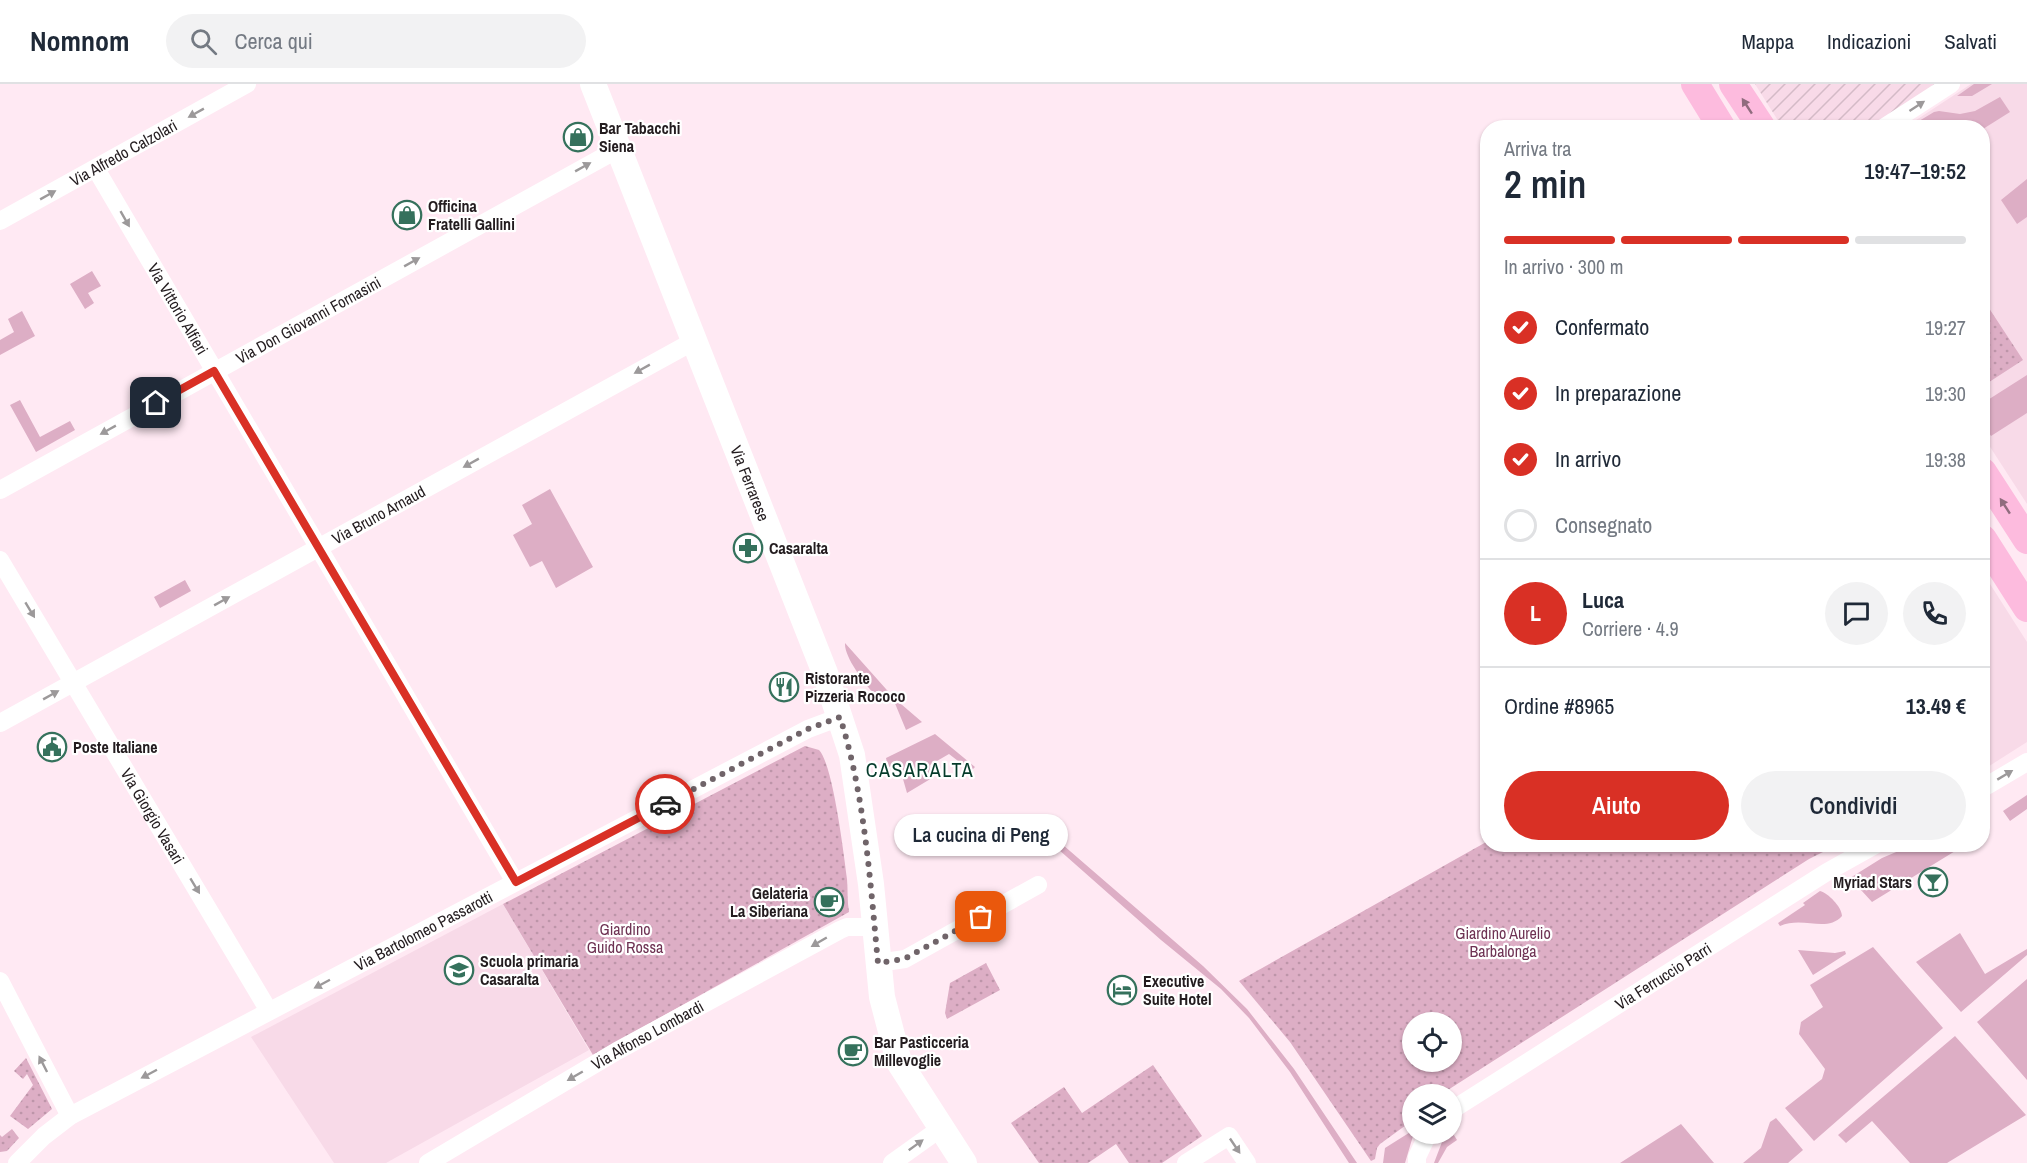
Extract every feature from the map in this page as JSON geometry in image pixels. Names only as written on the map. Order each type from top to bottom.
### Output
[{"type":"main road","name":"Via Ferrarese","points":[[593,84],[840,717],[852,755],[871,884],[882,997],[899,1062],[964,1163]]},
{"type":"main road","points":[[1695,84],[1717,120]]},
{"type":"main road","points":[[1733,84],[1756,120]]},
{"type":"main road","points":[[1990,483],[2027,540]]},
{"type":"main road","points":[[1990,550],[2027,608]]},
{"type":"street","name":"Via Alfredo Calzolari","points":[[0,221],[247,84]]},
{"type":"street","points":[[1895,120],[1951,84]]},
{"type":"street","name":"Via Don Giovanni Fornasini","points":[[0,490],[618,149]]},
{"type":"street","name":"Via Vittorio Alfieri","points":[[96,169],[516,882]]},
{"type":"street","name":"Via Bruno Arnaud","points":[[0,723],[694,341]]},
{"type":"street","name":"Via Giorgio Vasari","points":[[0,560],[269,1011]]},
{"type":"street","name":"Via Bartolomeo Passarotti","points":[[17,1163],[44,1136],[70,1116],[808,729],[840,717]]},
{"type":"street","points":[[1990,785],[2027,762]]},
{"type":"street","name":"Via Ferruccio Parri","points":[[1462,1104],[1827,872],[1863,852]]},
{"type":"street","points":[[878,963],[904,959],[1038,885]]},
{"type":"street","name":"Via Alfonso Lombardi","points":[[428,1163],[617,1051],[840,930],[847,927],[874,927]]},
{"type":"street","points":[[0,981],[70,1116]]},
{"type":"street","points":[[892,1163],[941,1128]]},
{"type":"street","points":[[1186,1163],[1229,1136],[1247,1163]]},
{"type":"street","points":[[1417,1163],[1417,1157],[1423,1144]]},
{"type":"shaded area","points":[[1755,84],[1950,84],[1895,120],[1778,120]]},
{"type":"shaded area","points":[[1971,84],[2027,84],[2027,504],[1990,447],[1990,120],[1916,120]]},
{"type":"shaded area","points":[[1990,584],[2027,642],[2027,742],[1990,766]]},
{"type":"shaded area","name":"Scuola primaria Casaralta","points":[[503,904],[589,1050],[386,1163],[334,1163],[251,1037]]},
{"type":"green space","points":[[1974,84],[1992,84],[1972,96],[1957,96]]},
{"type":"green space","points":[[2000,97],[2010,112],[1990,125],[1990,120],[1921,120],[1939,111],[1960,114],[1975,111]]},
{"type":"green space","points":[[2027,179],[2027,217],[2017,224],[2001,200]]},
{"type":"green space","points":[[92,271],[101,286],[88,293],[94,303],[85,309],[70,284]]},
{"type":"green space","points":[[1990,310],[2023,360],[1990,381]]},
{"type":"green space","points":[[22,311],[35,336],[0,355],[0,340],[14,332],[8,319]]},
{"type":"green space","points":[[2027,375],[2027,413],[1991,436],[1990,399]]},
{"type":"green space","points":[[20,400],[40,437],[70,421],[75,430],[36,452],[10,405]]},
{"type":"green space","points":[[550,489],[593,567],[556,588],[542,561],[530,567],[513,535],[532,524],[522,505]]},
{"type":"green space","points":[[185,580],[191,591],[160,608],[154,597]]},
{"type":"green space","points":[[845,643],[894,698],[922,722],[906,730],[894,701],[886,704],[878,691],[873,693],[851,662]]},
{"type":"green space","points":[[935,734],[975,767],[971,771],[949,754],[930,765],[932,778],[907,793],[899,765],[888,767],[886,758]]},
{"type":"green space","name":"Giardino Guido Rossa","points":[[805,746],[819,750],[829,773],[843,851],[849,912],[593,1055],[503,904]]},
{"type":"green space","points":[[2027,795],[2027,809],[2010,821],[2003,811]]},
{"type":"green space","points":[[1063,845],[1203,966],[1247,1009],[1294,1069],[1357,1163],[1349,1163],[1290,1072],[1249,1018],[1221,989],[1161,940],[1058,849]]},
{"type":"green space","name":"Giardino Aurelio Barbalonga","points":[[1480,845],[1480,852],[1823,852],[1457,1084],[1402,1084],[1402,1128],[1380,1144],[1375,1159],[1371,1161],[1290,1042],[1239,981]]},
{"type":"green space","points":[[1896,852],[1954,852],[1872,902],[1850,878]]},
{"type":"green space","points":[[1820,891],[1834,901],[1842,916],[1829,923],[1789,923],[1780,926],[1778,923],[1805,905],[1803,903]]},
{"type":"green space","points":[[1960,933],[1985,974],[2027,949],[2027,955],[1961,1012],[1916,962]]},
{"type":"green space","points":[[1873,947],[1943,1028],[1814,1141],[1785,1108],[1822,1079],[1825,1069],[1799,1034],[1801,1022],[1823,1007],[1810,985]]},
{"type":"green space","points":[[1798,950],[1835,953],[1845,951],[1846,954],[1813,975]]},
{"type":"green space","points":[[986,963],[1000,990],[947,1019],[945,1013],[950,983]]},
{"type":"green space","points":[[2027,979],[2027,1080],[1977,1022]]},
{"type":"green space","points":[[1955,1036],[2026,1115],[1947,1163],[1910,1163],[1872,1121],[1846,1143],[1838,1135]]},
{"type":"green space","points":[[26,1058],[52,1109],[28,1129],[10,1116],[33,1085],[27,1074],[23,1079],[14,1071]]},
{"type":"green space","points":[[1153,1065],[1202,1136],[1162,1163],[1129,1163],[1116,1144],[1088,1163],[1039,1163],[1011,1123],[1064,1087],[1082,1113]]},
{"type":"green space","points":[[1776,1118],[1803,1150],[1788,1163],[1743,1163],[1761,1148],[1770,1122]]},
{"type":"green space","points":[[1681,1124],[1714,1163],[1620,1163]]},
{"type":"green space","points":[[12,1129],[19,1138],[7,1151],[0,1152],[0,1135],[2,1137]]},
{"type":"green space","points":[[1402,1137],[1402,1144],[1411,1144],[1405,1163],[1383,1163],[1385,1148]]},
{"type":"green space","points":[[1441,1144],[1451,1144],[1438,1163],[1434,1163]]},
{"type":"way so far","points":[[665,804],[808,729],[840,717],[852,755],[871,884],[878,963],[904,959],[981,917]]},
{"type":"place","name":"Bar Tabacchi Siena","points":[[578,137]]},
{"type":"place","name":"Officina Fratelli Gallini","points":[[407,215]]},
{"type":"place","name":"Casaralta","points":[[748,548]]},
{"type":"place","name":"Ristorante Pizzeria Rococo","points":[[784,687]]},
{"type":"place","name":"Poste Italiane","points":[[52,747]]},
{"type":"place","name":"Myriad Stars","points":[[1933,882]]},
{"type":"place","name":"Gelateria La Siberiana","points":[[829,902]]},
{"type":"place","name":"La cucina di Peng","points":[[981,917]]},
{"type":"place","name":"Scuola primaria Casaralta","points":[[459,970]]},
{"type":"place","name":"Executive Suite Hotel","points":[[1122,990]]},
{"type":"place","name":"Bar Pasticceria Millevoglie","points":[[853,1051]]},
{"type":"district","name":"CASARALTA","points":[[920,769]]},
{"type":"route","points":[[156,403],[214,371],[516,882],[665,804]]}]
